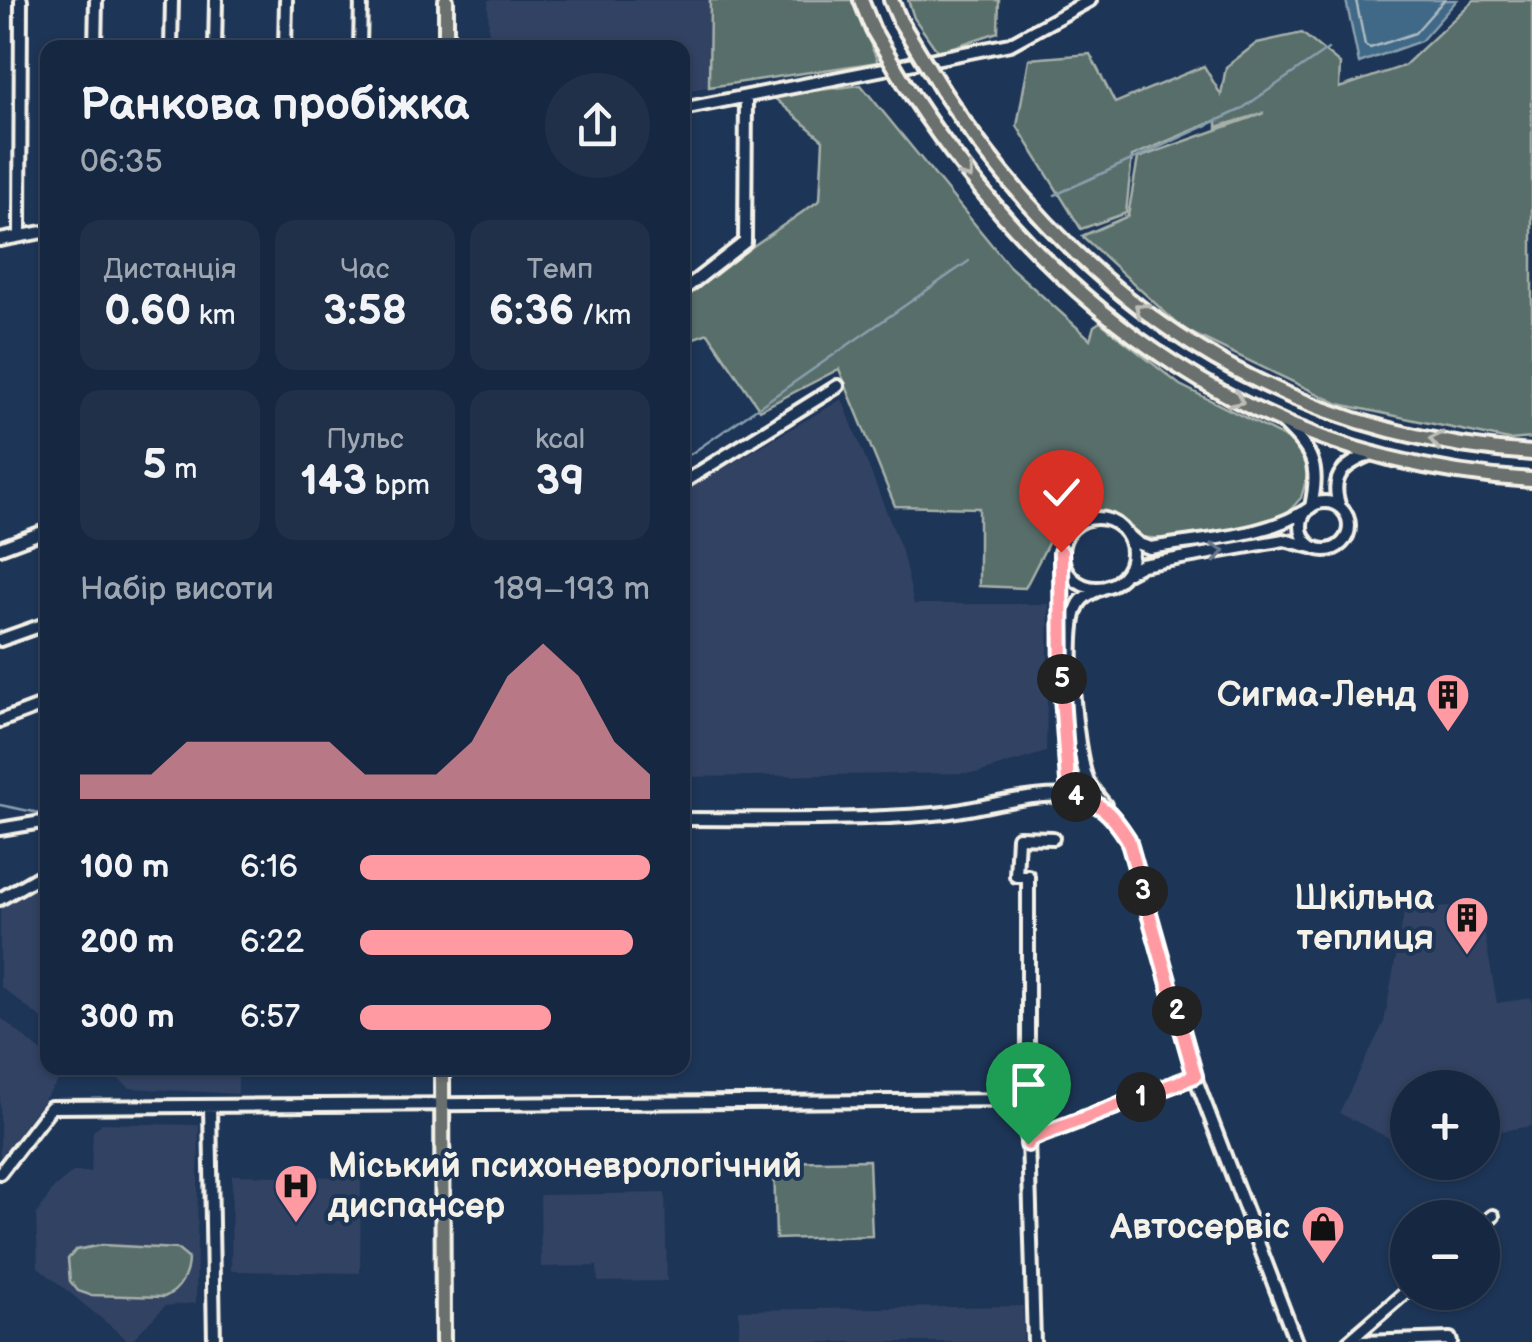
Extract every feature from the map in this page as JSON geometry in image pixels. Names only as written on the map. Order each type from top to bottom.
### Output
[{"type":"main road","points":[[446,0],[446,40]]},
{"type":"main road","points":[[861,0],[873,30],[911,94],[974,183],[1045,262],[1148,349],[1194,379],[1278,419],[1374,453],[1458,473],[1532,480]]},
{"type":"main road","points":[[891,0],[942,90],[1000,172],[1063,243],[1139,309],[1204,354],[1289,394],[1368,422],[1465,446],[1532,453]]},
{"type":"main road","points":[[442,1075],[443,1342]]},
{"type":"street","points":[[20,236],[21,0]]},
{"type":"street","points":[[95,40],[96,0]]},
{"type":"street","points":[[171,40],[172,0]]},
{"type":"street","points":[[215,40],[216,0]]},
{"type":"street","points":[[284,40],[286,0]]},
{"type":"street","points":[[360,40],[361,0]]},
{"type":"street","points":[[690,107],[1010,44],[1090,0]]},
{"type":"street","points":[[690,285],[744,242],[746,97]]},
{"type":"street","points":[[0,240],[40,232]]},
{"type":"street","points":[[690,478],[838,386]]},
{"type":"street","points":[[1278,419],[1311,455],[1316,482],[1301,528],[1316,548]]},
{"type":"street","points":[[1296,1342],[1195,1076],[1128,839],[1088,782],[1077,730],[1073,627],[1076,608],[1083,598],[1142,565],[1284,540],[1330,550],[1338,546],[1348,535],[1348,520],[1336,495],[1340,472],[1352,461],[1374,453]]},
{"type":"street","points":[[1069,796],[1062,696],[1061,552],[1070,530],[1090,518],[1114,521],[1139,544],[1150,548],[1276,526],[1325,502],[1340,507]]},
{"type":"street","points":[[0,548],[40,533]]},
{"type":"street","points":[[1124,575],[1132,560],[1126,533]]},
{"type":"street","points":[[1061,552],[1069,575],[1078,582],[1088,587],[1110,586]]},
{"type":"street","points":[[0,640],[40,626]]},
{"type":"street","points":[[0,721],[40,706]]},
{"type":"street","points":[[690,819],[883,819],[1069,796],[1091,799],[1112,814]]},
{"type":"street","points":[[0,829],[40,822]]},
{"type":"street","points":[[1034,1342],[1028,1140],[1028,876],[1016,876],[1018,837],[1053,838]]},
{"type":"street","points":[[1,898],[40,876]]},
{"type":"street","points":[[1028,1140],[1195,1076]]},
{"type":"street","points":[[0,1173],[51,1107],[1028,1100]]},
{"type":"street","points":[[210,1106],[214,1342]]},
{"type":"street","points":[[1348,1342],[1390,1306]]},
{"type":"street","points":[[1362,1342],[1451,1342]]},
{"type":"shaded area","points":[[488,0],[710,0],[709,87],[690,90],[690,40],[489,40]]},
{"type":"shaded area","points":[[842,399],[902,551],[914,604],[1049,604],[1046,752],[978,773],[690,777],[690,488]]},
{"type":"shaded area","points":[[40,878],[40,1017],[0,986],[0,905]]},
{"type":"shaded area","points":[[1479,902],[1497,1003],[1532,998],[1532,1126],[1500,1131],[1500,1070],[1390,1070],[1390,1138],[1339,1113],[1384,1022],[1404,913]]},
{"type":"shaded area","points":[[0,1017],[40,1050],[40,1075],[63,1075],[0,1157]]},
{"type":"shaded area","points":[[113,1075],[238,1075],[238,1094],[130,1088]]},
{"type":"shaded area","points":[[102,1123],[199,1125],[196,1303],[165,1306],[130,1342],[38,1267],[36,1215],[54,1188],[73,1172],[91,1172],[93,1131]]},
{"type":"shaded area","name":"Міський психоневрологічний диспансер","points":[[232,1175],[361,1177],[360,1273],[231,1271]]},
{"type":"shaded area","points":[[665,1193],[667,1281],[598,1282],[597,1266],[541,1267],[540,1195]]},
{"type":"shaded area","points":[[1023,1306],[1023,1342],[739,1342],[739,1310]]},
{"type":"green space","points":[[710,0],[852,0],[878,62],[709,87]]},
{"type":"green space","points":[[908,0],[999,0],[998,32],[938,52],[914,18]]},
{"type":"green space","points":[[1474,0],[1532,0],[1532,438],[1509,440],[1339,404],[1183,329],[1082,236],[1128,216],[1138,158],[1264,113],[1217,127],[1217,120],[1132,156],[1126,213],[1081,229],[1017,126],[1029,59],[1090,54],[1115,103],[1204,66],[1221,95],[1226,67],[1257,43],[1302,33],[1340,64],[1339,88],[1404,66]]},
{"type":"green space","points":[[861,85],[1009,266],[1090,339],[1094,326],[1100,322],[1180,385],[1294,442],[1310,466],[1301,498],[1281,520],[1192,541],[1137,537],[1086,507],[1077,495],[1077,487],[1025,588],[979,586],[979,508],[895,506],[839,369],[760,410],[708,333],[690,339],[690,289],[820,200],[823,140],[772,96]]},
{"type":"green space","points":[[869,1160],[872,1236],[776,1239],[774,1162]]},
{"type":"green space","points":[[102,1245],[177,1249],[188,1258],[185,1276],[164,1297],[90,1295],[78,1291],[70,1281],[68,1259],[76,1250]]},
{"type":"water","points":[[1346,0],[1457,0],[1421,41],[1359,63]]},
{"type":"waterway","points":[[1055,195],[1240,110],[1328,49]]},
{"type":"waterway","points":[[690,454],[969,261]]},
{"type":"waterway","points":[[0,805],[40,813]]},
{"type":"place","name":"Сигма-Ленд","points":[[1448,733]]},
{"type":"place","name":"Шкільна теплиця","points":[[1467,956]]},
{"type":"place","name":"Міський психоневрологічний диспансер","points":[[296,1224]]},
{"type":"place","name":"Автосервіс","points":[[1323,1265]]},
{"type":"route","points":[[1028,1144],[1028,1140],[1195,1076],[1128,839],[1112,814],[1091,799],[1069,796],[1062,696],[1061,552]]}]
